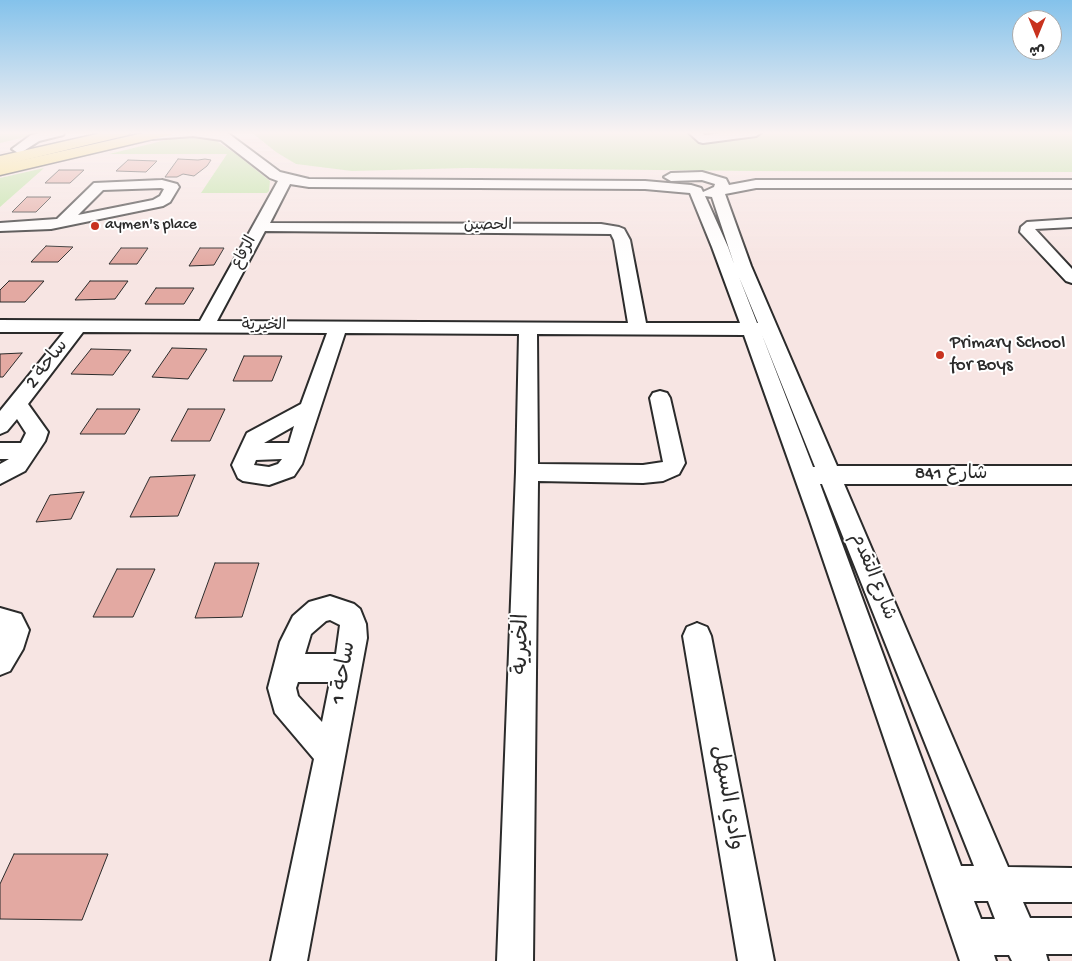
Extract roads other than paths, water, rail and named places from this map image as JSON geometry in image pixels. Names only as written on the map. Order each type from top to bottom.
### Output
[{"type":"street","points":[[280,177],[327,184],[705,186],[1072,178]]},
{"type":"street","points":[[347,177],[705,186],[761,184],[1072,184]]},
{"type":"street","name":"الرفاع","points":[[206,326],[286,179]]},
{"type":"street","points":[[0,227],[43,226],[62,223],[121,211],[161,202],[172,187],[162,184],[99,186],[62,223]]},
{"type":"street","name":"شارع التقدم","points":[[705,186],[735,247],[804,474],[974,949]]},
{"type":"street","points":[[1072,223],[1032,225],[1028,228],[1028,232],[1072,278]]},
{"type":"street","name":"الحصين","points":[[259,227],[601,228],[614,230],[621,235],[638,328]]},
{"type":"street","name":"الخيرية","points":[[0,326],[760,329]]},
{"type":"street","name":"ساحة 2","points":[[0,426],[78,326]]},
{"type":"street","points":[[310,408],[261,435],[252,443],[248,452],[297,451],[338,327]]},
{"type":"street","name":"الخيرية","points":[[516,961],[527,472],[528,327]]},
{"type":"street","name":"شارع التقدم","points":[[760,329],[829,475],[1025,948]]},
{"type":"street","points":[[527,472],[643,474],[664,472],[671,468],[674,462],[674,455],[660,398]]},
{"type":"street","name":"ساحة 2","points":[[0,474],[18,465],[34,441],[37,432],[17,404]]},
{"type":"street","points":[[0,451],[27,451]]},
{"type":"street","name":"شارع 841","points":[[804,474],[1072,475]]},
{"type":"street","name":"ساحة 1","points":[[289,961],[330,755],[352,638],[353,624],[351,618],[344,613],[330,608],[318,611],[302,624],[294,642],[282,688],[285,703],[330,755]]},
{"type":"street","points":[[0,620],[12,623],[15,630],[13,640],[0,661]]},
{"type":"street","name":"وادي السهل","points":[[697,636],[756,961]]},
{"type":"street","points":[[288,668],[346,668]]},
{"type":"street","points":[[950,883],[1072,885]]},
{"type":"street","points":[[974,949],[1025,948],[1072,936]]},
{"type":"place","name":"aymen's place","points":[[95,226]]},
{"type":"place","name":"Primary School for Boys","points":[[940,355]]}]
